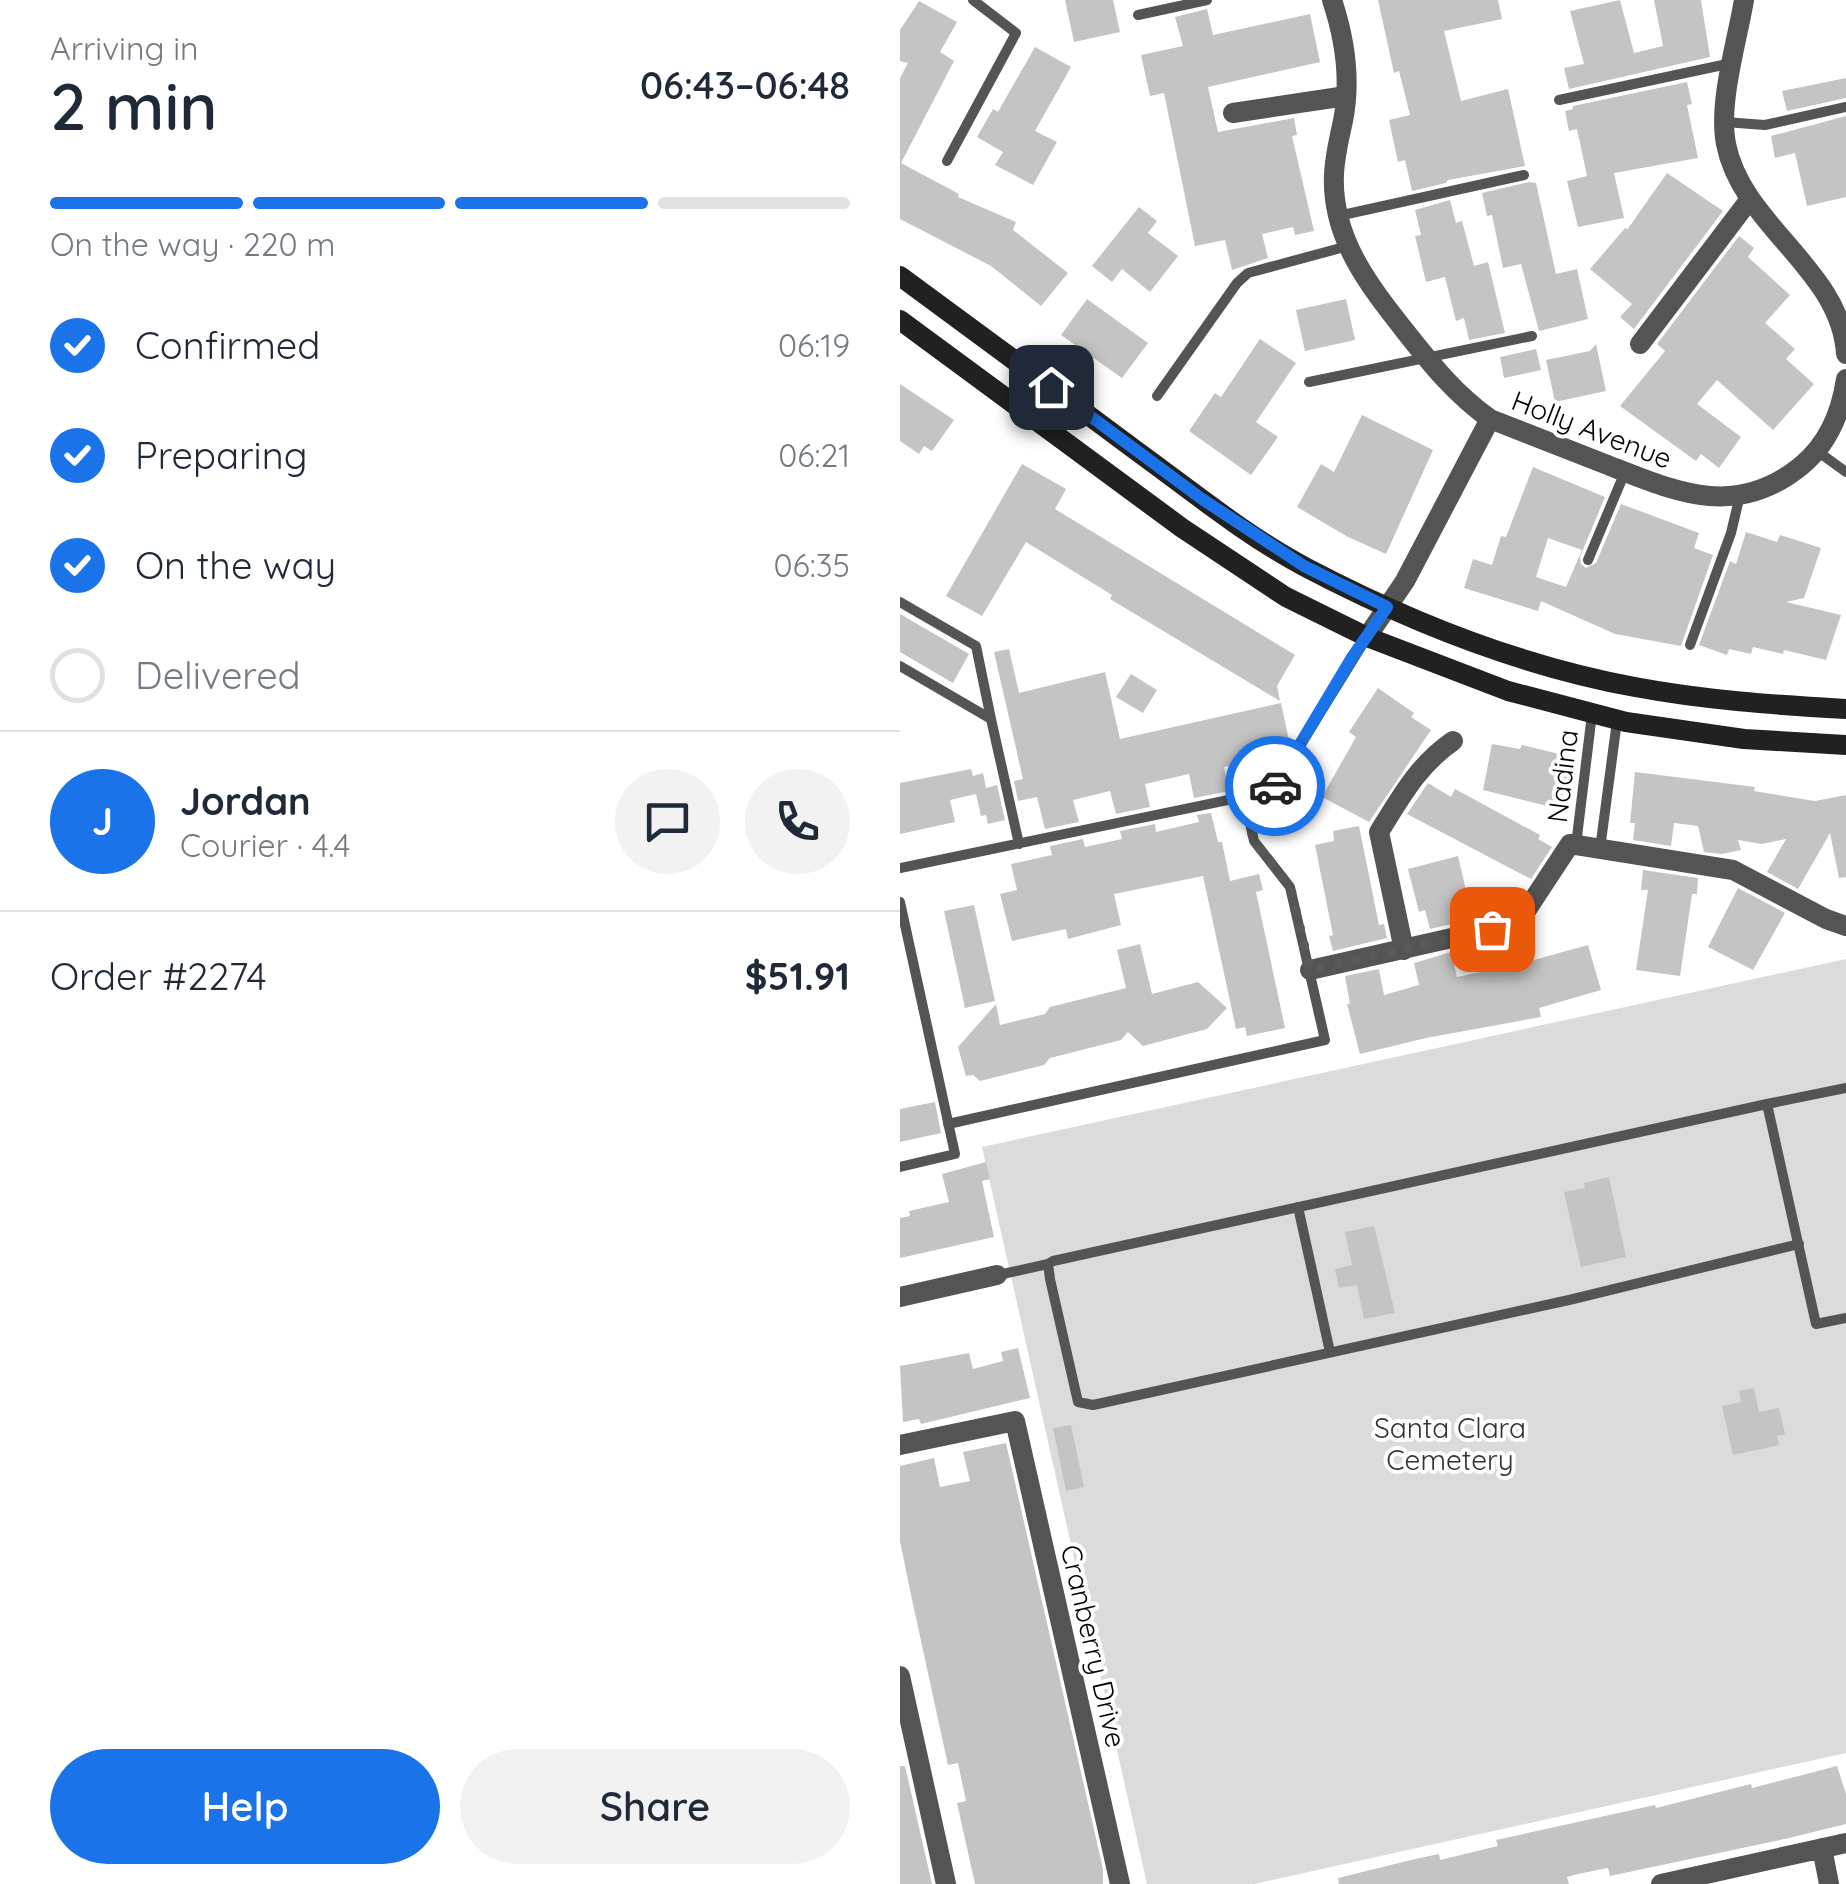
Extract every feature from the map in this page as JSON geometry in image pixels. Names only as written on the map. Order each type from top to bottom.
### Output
[{"type":"main road","points":[[900,276],[1202,499],[1304,566],[1387,607],[1511,656],[1634,687],[1748,704],[1846,709]]},
{"type":"main road","points":[[900,320],[1212,548],[1286,597],[1367,637],[1490,684],[1617,720],[1744,739],[1846,744]]},
{"type":"street","name":"Holly Avenue","points":[[1332,0],[1345,56],[1346,96],[1334,178],[1338,216],[1348,246],[1370,286],[1427,360],[1450,388],[1490,419],[1676,492],[1702,497],[1740,495],[1769,487],[1816,451],[1835,422],[1845,391]]},
{"type":"street","points":[[1744,0],[1724,122],[1732,166],[1750,199],[1838,301],[1846,354]]},
{"type":"street","points":[[1233,113],[1346,96]]},
{"type":"street","points":[[1640,344],[1750,199]]},
{"type":"street","points":[[1367,637],[1405,581],[1490,419]]},
{"type":"street","points":[[1404,950],[1379,832],[1416,772],[1453,742]]},
{"type":"street","points":[[1310,970],[1518,923],[1570,844],[1734,870],[1846,926]]},
{"type":"street","points":[[900,1297],[996,1275]]},
{"type":"street","name":"Cranberry Drive","points":[[900,1445],[1015,1421],[1120,1884]]},
{"type":"street","points":[[900,1676],[946,1884]]},
{"type":"street","points":[[1661,1884],[1846,1843]]},
{"type":"street","points":[[1822,1848],[1829,1884]]},
{"type":"lane","points":[[947,161],[1016,34],[973,0]]},
{"type":"lane","points":[[1138,15],[1207,0]]},
{"type":"lane","points":[[1559,100],[1733,63]]},
{"type":"lane","points":[[1724,122],[1764,126],[1846,108]]},
{"type":"lane","points":[[1338,216],[1524,175]]},
{"type":"lane","points":[[1157,396],[1248,273],[1348,246]]},
{"type":"lane","points":[[1309,382],[1532,336]]},
{"type":"lane","points":[[1816,451],[1846,472]]},
{"type":"lane","points":[[1588,560],[1624,472]]},
{"type":"lane","points":[[1690,645],[1731,533],[1740,495]]},
{"type":"lane","points":[[900,602],[976,646],[1019,844]]},
{"type":"lane","points":[[900,868],[1272,791],[1367,637]]},
{"type":"lane","points":[[900,666],[991,719]]},
{"type":"lane","name":"Nadina","points":[[1576,845],[1592,713]]},
{"type":"lane","name":"Nadina","points":[[1600,848],[1617,720]]},
{"type":"lane","points":[[948,1124],[1325,1040],[1290,887],[1254,841],[1244,797]]},
{"type":"lane","points":[[900,902],[955,1154],[900,1166]]},
{"type":"lane","points":[[996,1275],[1846,1088]]},
{"type":"lane","points":[[1767,1104],[1816,1324],[1846,1318]]},
{"type":"lane","points":[[1298,1207],[1330,1352]]},
{"type":"lane","points":[[1048,1264],[1078,1402],[1086,1406],[1799,1244]]},
{"type":"green space","name":"Santa Clara Cemetery","points":[[1846,959],[1846,1753],[1254,1884],[1147,1884],[982,1147]]},
{"type":"building","points":[[1065,0],[1113,0],[1120,32],[1074,42]]},
{"type":"building","points":[[1378,0],[1498,0],[1502,19],[1444,31],[1461,101],[1508,89],[1525,166],[1412,191],[1405,160],[1398,162],[1389,120],[1410,115],[1399,71],[1394,73]]},
{"type":"building","points":[[1620,0],[1634,53],[1663,46],[1654,0],[1701,0],[1710,57],[1569,89],[1564,68],[1584,64],[1570,11]]},
{"type":"building","points":[[919,1],[957,22],[940,52],[954,61],[901,163],[959,194],[958,197],[1016,222],[1013,230],[1068,273],[1041,306],[991,266],[900,219],[900,78],[908,63],[900,61],[900,30]]},
{"type":"building","points":[[1207,9],[1213,35],[1310,14],[1320,62],[1208,87],[1218,132],[1294,118],[1297,135],[1292,136],[1314,231],[1295,235],[1293,227],[1262,234],[1268,258],[1232,270],[1225,240],[1195,246],[1164,93],[1150,96],[1141,55],[1183,46],[1175,17]]},
{"type":"building","points":[[1035,47],[1071,67],[1035,131],[1057,142],[1033,185],[995,165],[1003,152],[977,137],[993,109],[998,112]]},
{"type":"building","points":[[1846,78],[1846,98],[1787,111],[1782,91]]},
{"type":"building","points":[[1687,82],[1692,104],[1687,105],[1698,158],[1614,173],[1624,218],[1578,227],[1567,181],[1587,176],[1577,129],[1569,131],[1565,111],[1573,106]]},
{"type":"building","points":[[1846,116],[1846,197],[1807,206],[1795,153],[1775,158],[1771,136]]},
{"type":"building","points":[[1667,173],[1723,211],[1634,329],[1620,317],[1632,304],[1590,269],[1626,227],[1627,230]]},
{"type":"building","points":[[1536,183],[1556,274],[1577,269],[1588,319],[1539,331],[1521,264],[1503,268],[1492,215],[1487,216],[1482,193]]},
{"type":"building","points":[[1450,200],[1456,223],[1462,221],[1474,266],[1488,262],[1505,333],[1469,340],[1464,318],[1456,321],[1445,277],[1426,282],[1415,236],[1421,235],[1415,210]]},
{"type":"building","points":[[1139,207],[1157,221],[1148,233],[1178,256],[1150,292],[1122,269],[1112,282],[1092,266]]},
{"type":"building","points":[[1739,236],[1754,248],[1748,257],[1790,295],[1765,323],[1795,349],[1786,359],[1814,384],[1773,430],[1717,380],[1697,404],[1741,437],[1719,468],[1701,454],[1696,461],[1620,406],[1665,351],[1657,344]]},
{"type":"building","points":[[1087,299],[1148,343],[1122,378],[1061,335]]},
{"type":"building","points":[[1346,299],[1355,340],[1305,351],[1296,310]]},
{"type":"building","points":[[1260,339],[1296,363],[1256,422],[1278,437],[1251,475],[1189,431],[1215,393],[1221,397]]},
{"type":"building","points":[[1596,344],[1606,391],[1555,402],[1546,360],[1590,351]]},
{"type":"building","points":[[1536,349],[1541,370],[1504,378],[1500,357]]},
{"type":"building","points":[[900,384],[954,420],[932,451],[924,446],[919,454],[900,441]]},
{"type":"building","points":[[1362,415],[1433,450],[1386,554],[1297,507],[1321,464],[1334,472]]},
{"type":"building","points":[[1022,464],[1066,489],[1055,509],[1295,655],[1277,686],[1280,701],[1110,599],[1112,595],[1026,542],[982,616],[946,596]]},
{"type":"building","points":[[1533,467],[1605,497],[1580,557],[1586,568],[1596,563],[1621,504],[1699,533],[1694,548],[1713,555],[1681,646],[1615,634],[1541,601],[1538,611],[1464,588],[1473,559],[1492,565],[1501,536],[1506,537]],"holes":[[[1548,538],[1582,550],[1566,587],[1536,577]]]},
{"type":"building","points":[[1746,532],[1777,542],[1780,535],[1821,548],[1804,598],[1786,602],[1841,615],[1826,660],[1753,647],[1751,654],[1729,649],[1727,655],[1699,645],[1730,561],[1736,564]]},
{"type":"building","points":[[900,614],[969,654],[953,683],[900,652]]},
{"type":"building","points":[[1009,649],[1019,693],[1105,672],[1120,739],[1281,703],[1290,745],[1285,753],[1224,767],[1229,791],[1194,798],[1189,774],[1145,784],[1150,807],[1116,814],[1110,791],[1073,800],[1079,822],[1045,829],[1037,797],[1018,801],[1014,781],[1023,779],[994,652]]},
{"type":"building","points":[[1131,674],[1157,690],[1143,713],[1116,697]]},
{"type":"building","points":[[1378,688],[1431,730],[1369,822],[1322,797],[1356,737],[1349,732]]},
{"type":"building","points":[[1492,744],[1520,749],[1522,745],[1572,757],[1559,809],[1483,790]]},
{"type":"building","points":[[971,769],[973,776],[983,773],[986,788],[997,785],[1005,820],[988,824],[986,815],[981,816],[976,794],[950,800],[955,822],[900,834],[900,783]]},
{"type":"building","points":[[1635,772],[1755,787],[1754,791],[1815,801],[1846,795],[1846,877],[1839,878],[1830,833],[1798,889],[1767,872],[1786,839],[1762,844],[1738,840],[1741,850],[1704,852],[1698,826],[1674,823],[1671,846],[1633,840],[1635,823],[1630,823]]},
{"type":"building","points":[[1428,783],[1451,797],[1455,789],[1540,835],[1538,839],[1552,847],[1531,879],[1407,814]]},
{"type":"building","points":[[1211,813],[1230,881],[1259,874],[1263,890],[1256,892],[1285,1028],[1247,1036],[1245,1027],[1236,1029],[1203,876],[1114,894],[1121,925],[1068,939],[1066,929],[1012,941],[1000,894],[1017,890],[1011,864],[1052,855],[1050,846],[1083,839],[1085,847],[1122,839],[1120,831],[1155,824],[1156,832],[1199,822],[1197,815]]},
{"type":"building","points":[[1359,826],[1379,925],[1384,924],[1387,938],[1333,951],[1315,845],[1334,841],[1333,831]]},
{"type":"building","points":[[1458,856],[1468,899],[1461,901],[1465,921],[1430,929],[1425,910],[1419,912],[1408,869]]},
{"type":"building","points":[[1643,870],[1698,878],[1697,894],[1692,894],[1680,976],[1636,970],[1648,890],[1641,890]]},
{"type":"building","points":[[1738,888],[1785,913],[1753,970],[1708,947]]},
{"type":"building","points":[[974,905],[995,1001],[965,1008],[944,911]]},
{"type":"building","points":[[1518,940],[1523,963],[1588,945],[1601,990],[1539,1008],[1541,1017],[1360,1054],[1347,1004],[1345,976],[1379,969],[1384,995],[1419,985],[1414,963],[1451,952],[1457,977],[1486,971],[1481,948]]},
{"type":"building","points":[[1140,944],[1152,994],[1198,982],[1227,1008],[1207,1029],[1143,1046],[1128,1032],[1121,1040],[1050,1058],[1044,1065],[980,1081],[973,1075],[966,1076],[958,1047],[996,1004],[1000,1025],[1045,1014],[1050,1007],[1126,988],[1117,950]]},
{"type":"building","points":[[935,1102],[941,1133],[900,1142],[900,1109]]},
{"type":"building","points":[[986,1162],[990,1179],[982,1181],[994,1237],[900,1258],[900,1218],[910,1216],[909,1211],[949,1202],[942,1174]]},
{"type":"building","points":[[1609,1177],[1626,1257],[1581,1267],[1564,1192]]},
{"type":"building","points":[[1374,1226],[1395,1313],[1364,1319],[1357,1285],[1339,1288],[1335,1269],[1352,1265],[1345,1232]]},
{"type":"building","points":[[1018,1348],[1030,1398],[921,1424],[919,1419],[903,1422],[900,1366],[969,1353],[973,1369],[1003,1361],[1001,1352]]},
{"type":"building","points":[[1754,1388],[1759,1412],[1779,1408],[1785,1434],[1777,1436],[1779,1445],[1733,1455],[1722,1406],[1741,1402],[1739,1391]]},
{"type":"building","points":[[1071,1425],[1084,1487],[1066,1491],[1053,1428]]},
{"type":"building","points":[[1006,1443],[1103,1869],[1103,1884],[975,1884],[957,1803],[966,1801],[958,1763],[948,1765],[900,1541],[900,1466],[934,1458],[940,1487],[970,1481],[963,1452]]},
{"type":"building","points":[[900,1766],[905,1766],[932,1884],[900,1884]]},
{"type":"building","points":[[1837,1766],[1846,1794],[1846,1824],[1789,1838],[1610,1876],[1608,1868],[1578,1874],[1567,1877],[1569,1884],[1339,1884],[1338,1878],[1415,1859],[1439,1854],[1440,1860],[1498,1846],[1496,1840],[1655,1805],[1656,1808],[1751,1784],[1752,1788]]},
{"type":"way so far","points":[[1275,786],[1272,791],[1244,797],[1254,841],[1290,887],[1310,970],[1492,929]]},
{"type":"route","points":[[1051,387],[1202,499],[1304,566],[1387,607],[1275,786]]}]
